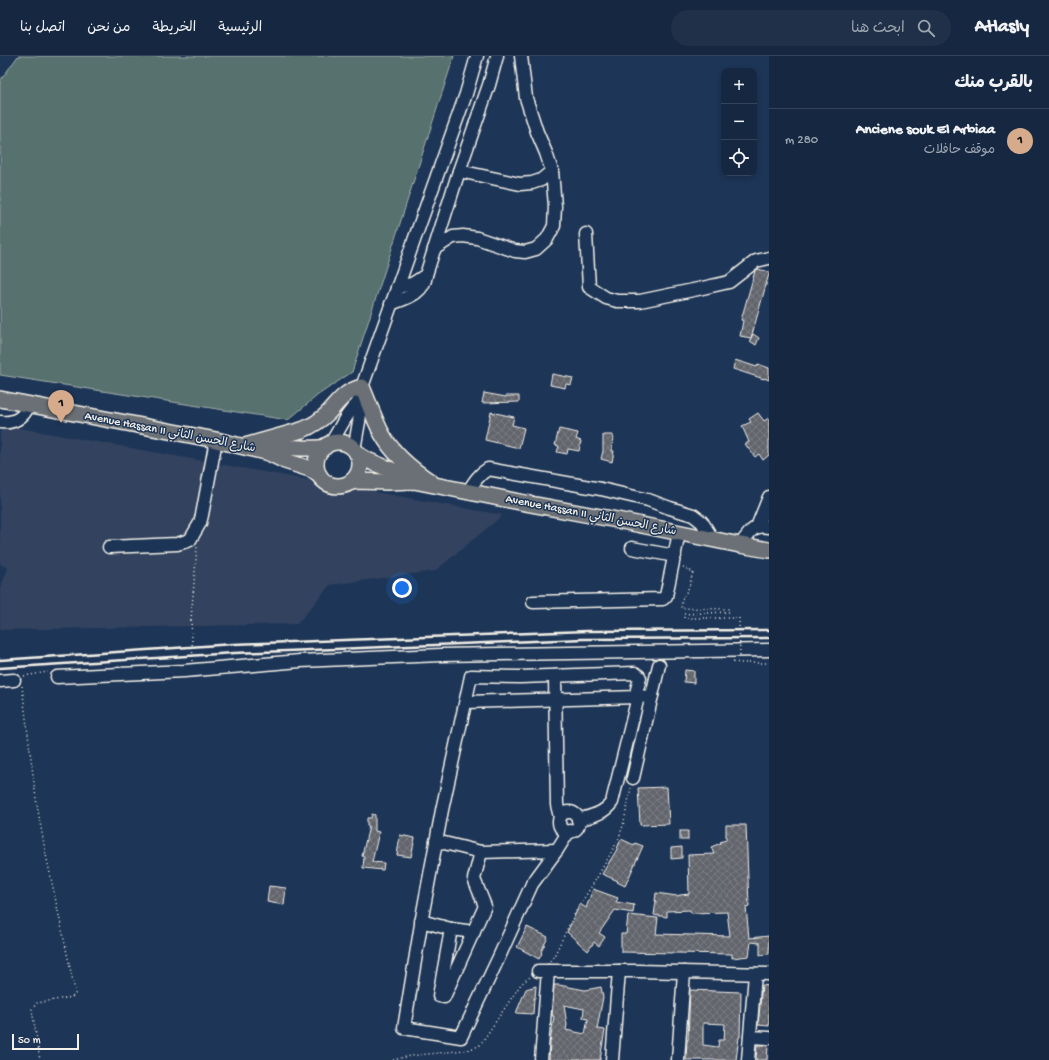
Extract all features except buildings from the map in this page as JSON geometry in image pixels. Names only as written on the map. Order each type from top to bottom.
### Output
[{"type":"main road","points":[[242,446],[309,427],[322,418],[337,401],[346,394],[362,387],[382,433],[392,449],[415,471],[437,486]]},
{"type":"main road","name":"Avenue Hassan II شارع الحسن الثاني","points":[[0,399],[242,446],[269,453],[285,461],[310,469],[319,475]]},
{"type":"main road","points":[[335,443],[346,444],[356,452],[359,459],[360,469],[358,474],[351,482],[341,486],[331,485],[319,475],[317,470],[317,459],[321,450],[328,445],[335,443]]},
{"type":"main road","name":"Avenue Hassan II شارع الحسن الثاني","points":[[269,453],[287,448],[314,449],[328,445]]},
{"type":"main road","name":"Avenue Hassan II شارع الحسن الثاني","points":[[356,452],[367,460],[414,481]]},
{"type":"main road","name":"Avenue Hassan II شارع الحسن الثاني","points":[[351,482],[414,481],[769,550]]},
{"type":"street","points":[[356,452],[360,422],[358,403],[362,387],[463,101],[477,56]]},
{"type":"street","points":[[391,304],[416,294],[424,283],[459,171],[489,85],[497,56]]},
{"type":"street","points":[[434,249],[453,237],[463,236],[477,238],[525,252],[536,249],[547,240],[554,226],[555,206],[552,171],[526,98],[520,56]]},
{"type":"street","points":[[459,171],[520,184],[532,183],[541,180],[552,171]]},
{"type":"street","points":[[586,234],[589,287],[606,298],[617,302],[640,301],[729,282],[756,261],[769,258]]},
{"type":"street","points":[[397,287],[412,284],[426,274]]},
{"type":"street","points":[[328,445],[336,436],[347,414],[358,403]]},
{"type":"street","points":[[0,422],[7,423],[16,420],[24,414],[29,405]]},
{"type":"street","points":[[109,547],[177,544],[190,540],[200,523],[216,440]]},
{"type":"street","points":[[468,492],[475,480],[488,469],[601,489],[648,500],[693,515],[702,522],[714,540]]},
{"type":"street","points":[[740,545],[753,529],[763,527],[769,497]]},
{"type":"street","points":[[533,602],[663,599],[666,596],[677,561],[679,533]]},
{"type":"street","points":[[632,548],[677,561]]},
{"type":"street","points":[[52,675],[184,671],[300,662],[434,656],[769,650]]},
{"type":"street","points":[[633,778],[660,665]]},
{"type":"street","points":[[560,817],[565,813],[571,812],[577,816],[578,823],[575,829],[569,832],[558,850],[532,884],[461,1037],[404,1028],[421,921],[436,841],[471,676],[520,677],[636,673],[639,676],[637,697],[612,802],[607,809],[600,813],[578,820]]},
{"type":"street","points":[[555,676],[557,805],[560,817],[560,827],[569,832]]},
{"type":"street","points":[[0,681],[19,682]]},
{"type":"street","points":[[466,702],[652,696]]},
{"type":"street","points":[[436,841],[481,852],[558,850]]},
{"type":"street","points":[[451,928],[439,996],[444,997],[485,906],[474,879],[481,852]]},
{"type":"street","points":[[421,921],[474,932]]},
{"type":"street","points":[[541,1060],[543,971],[769,974]]},
{"type":"street","points":[[612,1060],[619,971]]},
{"type":"street","points":[[678,1060],[684,972]]},
{"type":"street","points":[[748,1060],[755,974]]},
{"type":"street","points":[[750,1037],[769,1038]]},
{"type":"path","points":[[193,661],[191,620],[198,542]]},
{"type":"path","points":[[677,561],[693,572],[689,587],[682,600],[682,608],[728,608],[729,612],[684,614],[684,618],[739,618],[740,658]]},
{"type":"path","points":[[746,663],[769,663]]},
{"type":"path","points":[[40,1060],[32,1009],[37,1003],[72,997],[75,993],[45,850],[35,791],[22,692],[19,682],[24,676],[52,675]]},
{"type":"path","points":[[393,1060],[416,1055],[475,1048],[480,1045],[521,984],[527,979],[543,971],[544,967],[554,956],[576,911],[600,873],[618,840],[623,826],[633,778]]},
{"type":"shaded area","points":[[3,425],[503,515],[435,571],[330,585],[297,624],[0,630],[0,589],[8,568],[0,564],[0,433]]},
{"type":"green space","points":[[18,56],[454,56],[352,372],[318,395],[288,420],[0,375],[0,81]]},
{"type":"railway","points":[[0,660],[233,644],[587,631],[769,630]]},
{"type":"railway","points":[[0,668],[234,653],[583,639],[769,638]]},
{"type":"place","name":"Anciene souk El Arbiaa","points":[[61,423]]}]
